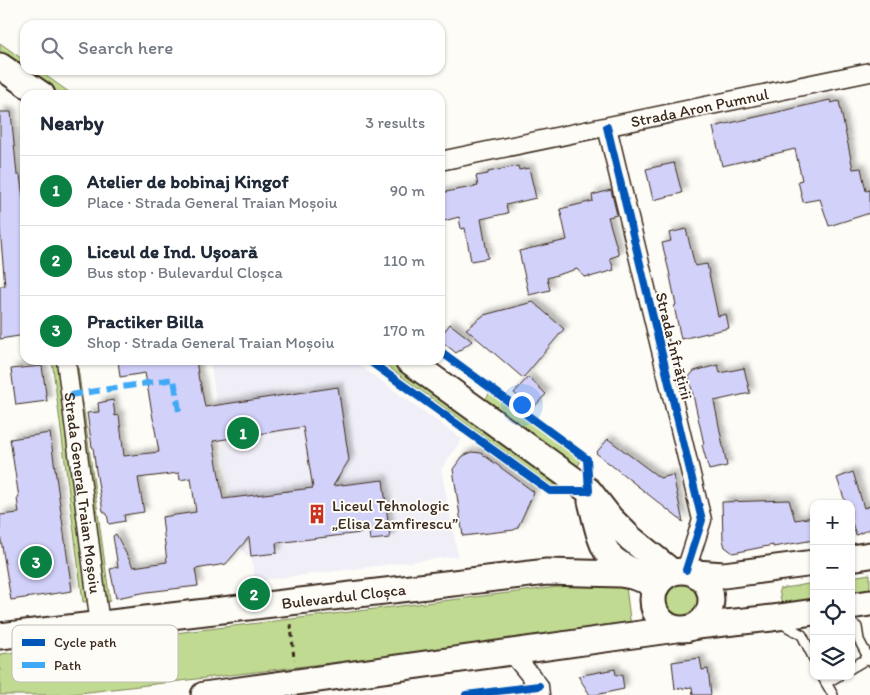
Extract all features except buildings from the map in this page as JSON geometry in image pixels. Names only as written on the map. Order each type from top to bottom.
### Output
[{"type":"main road","points":[[0,66],[35,90]]},
{"type":"main road","points":[[415,365],[589,491],[610,518],[630,538],[677,575]]},
{"type":"main road","points":[[589,491],[605,548],[619,564],[677,575],[703,580],[709,588],[712,599],[710,610],[705,619],[686,627],[666,625],[658,617],[653,607],[653,596],[677,575]]},
{"type":"main road","points":[[547,572],[572,565],[585,556],[592,543],[596,521]]},
{"type":"main road","points":[[855,557],[870,555]]},
{"type":"main road","name":"Bulevardul Cloșca","points":[[92,625],[547,572],[632,576],[724,575],[810,564]]},
{"type":"main road","points":[[855,606],[870,604]]},
{"type":"main road","points":[[220,694],[686,627],[810,613]]},
{"type":"street","name":"Strada Aron Pumnul","points":[[445,160],[870,72]]},
{"type":"street","name":"Strada Înfrățirii","points":[[607,127],[702,520],[677,575]]},
{"type":"street","name":"Strada General Traian Moșoiu","points":[[67,365],[100,624]]},
{"type":"street","points":[[512,653],[539,686],[540,695]]},
{"type":"lane","points":[[772,618],[802,635],[810,651]]},
{"type":"lane","points":[[855,626],[857,627],[859,640],[869,659],[855,666]]},
{"type":"lane","points":[[824,680],[833,695]]},
{"type":"path","points":[[291,623],[294,662]]},
{"type":"shaded area","points":[[211,365],[359,365],[462,439],[441,469],[458,556],[255,581],[252,560],[238,547]]},
{"type":"green space","points":[[0,43],[20,57],[20,69],[0,55]]},
{"type":"green space","points":[[28,75],[45,75],[66,90],[50,90]]},
{"type":"green space","points":[[53,365],[62,365],[92,601],[83,602]]},
{"type":"green space","points":[[71,365],[78,365],[110,601],[102,602]]},
{"type":"green space","points":[[386,365],[406,365],[565,481],[552,486]]},
{"type":"green space","points":[[490,392],[581,460],[575,472],[481,407]]},
{"type":"green space","points":[[870,574],[870,601],[855,603],[855,576]]},
{"type":"green space","points":[[683,578],[696,582],[702,588],[706,601],[702,614],[696,620],[683,624],[670,620],[664,614],[660,601],[664,588],[670,582]]},
{"type":"green space","points":[[625,579],[631,627],[178,681],[178,633]]},
{"type":"green space","points":[[810,584],[810,609],[783,612],[779,589]]},
{"type":"green space","points":[[12,653],[12,682],[172,682],[63,695],[0,695],[0,654]]},
{"type":"marked path","points":[[70,395],[174,379],[179,411]]},
{"type":"cycle path","points":[[607,127],[702,520],[686,570]]},
{"type":"cycle path","points":[[375,365],[550,491],[589,491],[587,459],[445,355]]},
{"type":"cycle path","points":[[466,695],[539,686]]},
{"type":"place","name":"Atelier de bobinaj Kingof","points":[[243,433]]},
{"type":"place","name":"Liceul Tehnologic „Elisa Zamfirescu”","points":[[317,514]]},
{"type":"place","name":"Practiker Billa","points":[[36,562]]},
{"type":"place","name":"Liceul de Ind. Ușoară","points":[[254,594]]}]
